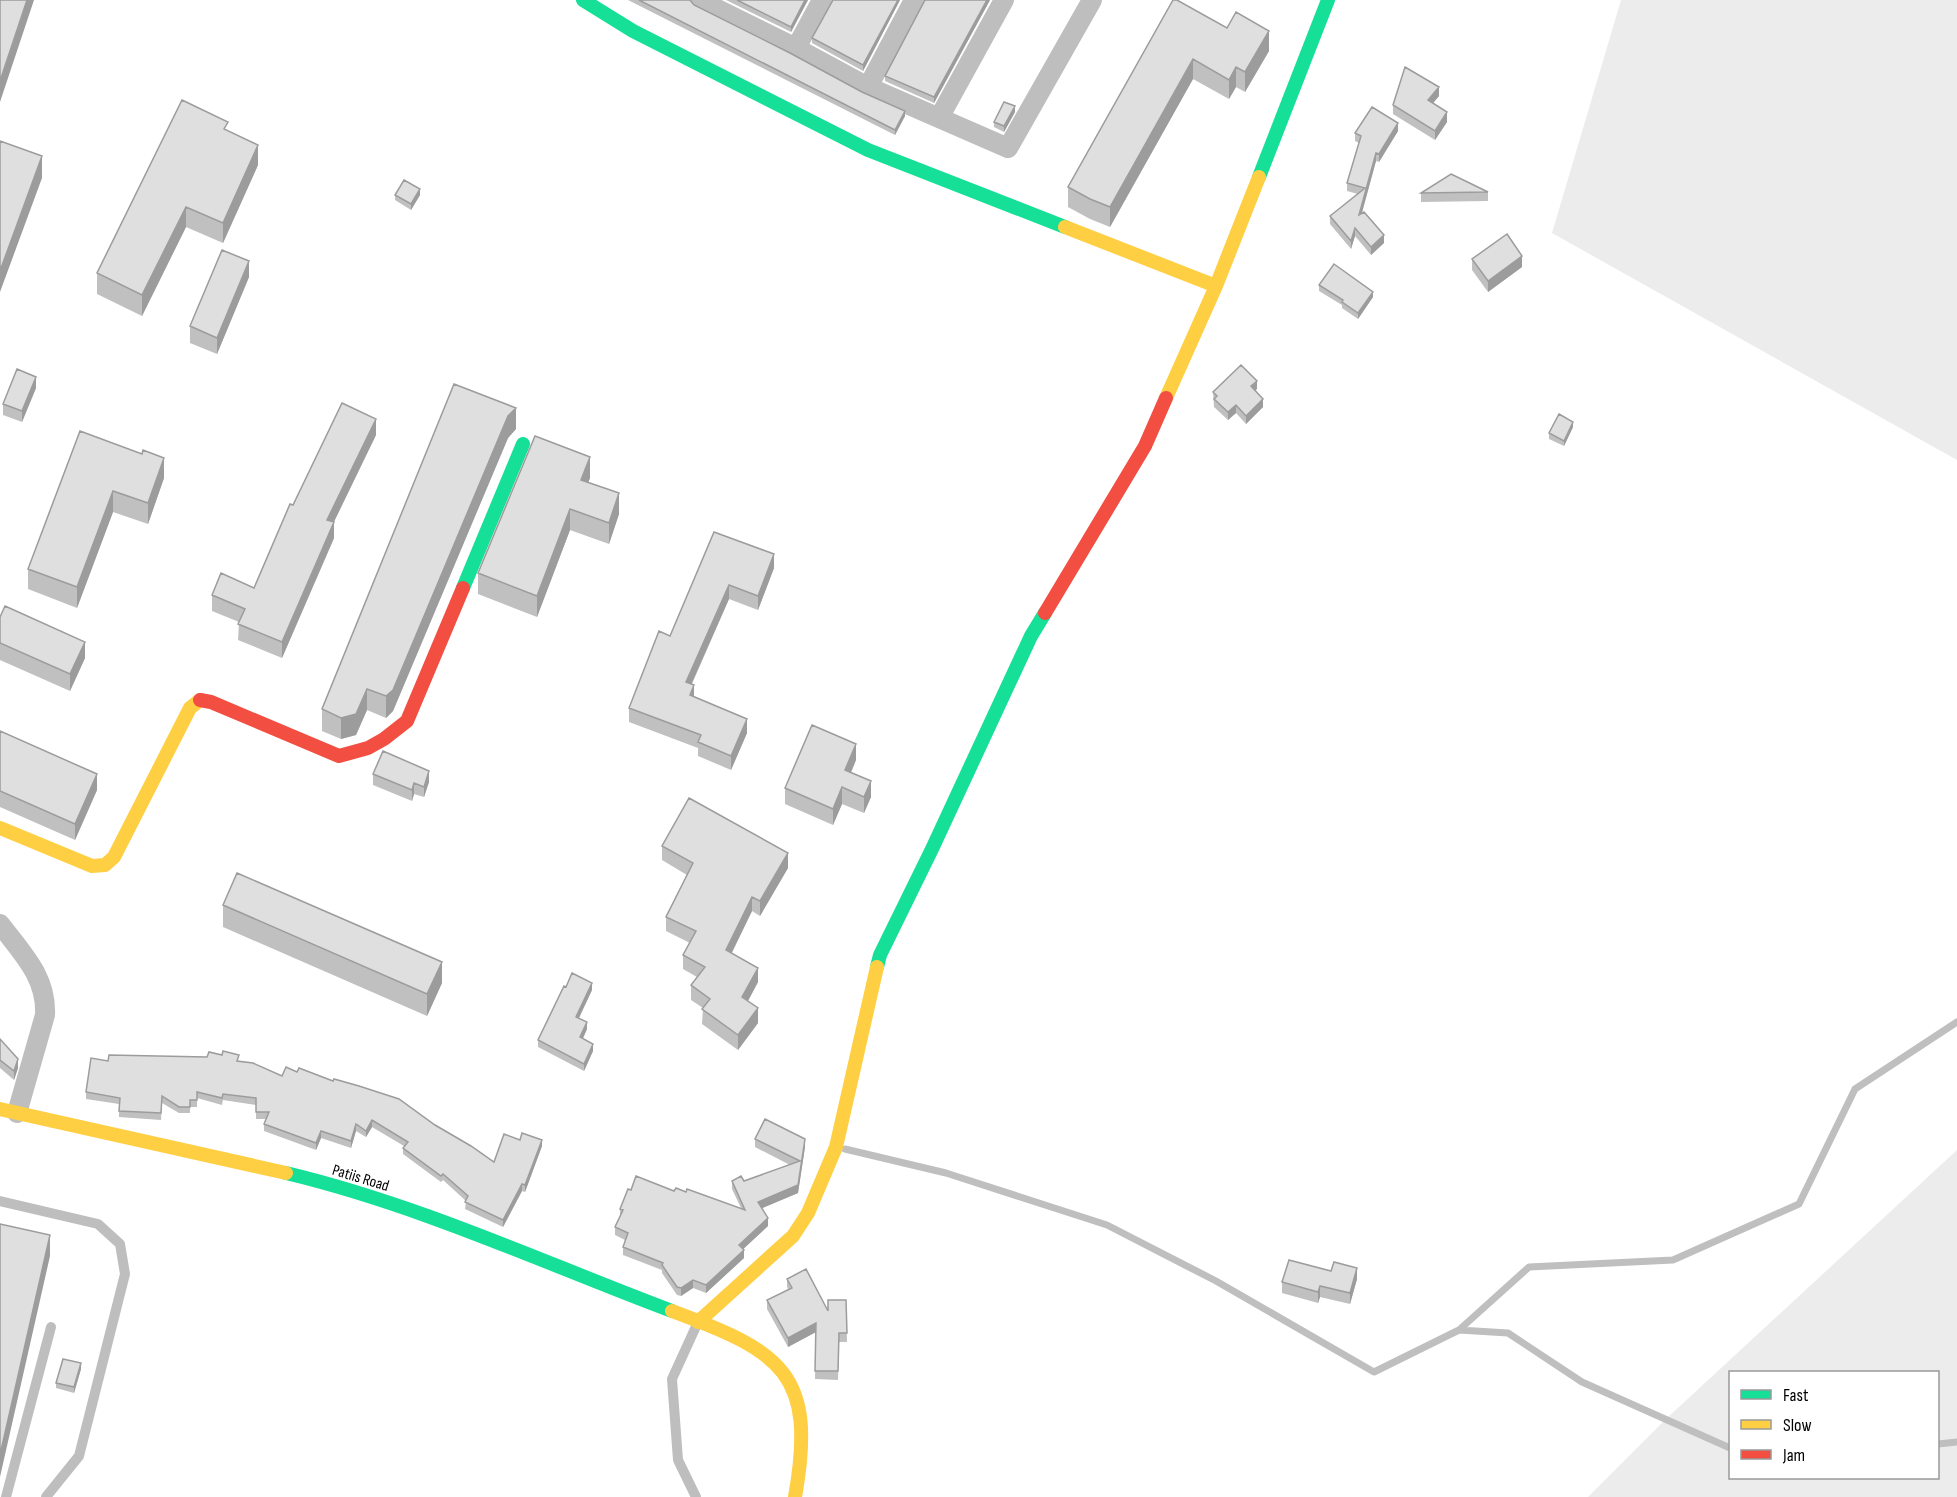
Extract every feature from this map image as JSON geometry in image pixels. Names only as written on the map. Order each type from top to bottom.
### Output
[{"type":"street","points":[[583,0],[633,31],[793,110],[868,150],[1216,286]]},
{"type":"street","points":[[699,0],[724,5],[868,87],[1008,148],[1092,0]]},
{"type":"street","points":[[796,48],[822,0]]},
{"type":"street","points":[[868,87],[914,0]]},
{"type":"street","points":[[939,118],[1004,0]]},
{"type":"street","points":[[698,1322],[793,1236],[808,1213],[836,1147],[880,955],[1031,636],[1145,446],[1216,286],[1324,2]]},
{"type":"street","points":[[0,828],[92,866],[105,865],[114,857],[190,708],[198,700],[211,702],[339,756],[356,754],[388,738],[407,721],[523,444]]},
{"type":"street","points":[[0,924],[40,980],[46,998],[45,1015],[8,1111]]},
{"type":"street","name":"Patiis Road","points":[[8,1111],[344,1188],[470,1232],[698,1322],[756,1348],[775,1362],[787,1376],[800,1410],[802,1431],[800,1470],[795,1497]]},
{"type":"lane","points":[[0,1201],[98,1224],[120,1244],[125,1274],[79,1456],[46,1497]]},
{"type":"lane","points":[[696,1497],[678,1460],[672,1379],[698,1322]]},
{"type":"lane","points":[[6,1497],[51,1327]]},
{"type":"shaded area","points":[[1621,0],[1957,0],[1957,460],[1552,233]]},
{"type":"shaded area","points":[[1957,1150],[1957,1497],[1588,1497],[1666,1419]]},
{"type":"building","points":[[0,0],[27,0],[0,81]]},
{"type":"building","points":[[639,0],[690,0],[694,5],[862,92],[905,111],[895,130]]},
{"type":"building","points":[[737,0],[805,0],[791,27]]},
{"type":"building","points":[[833,0],[898,0],[863,65],[812,38]]},
{"type":"building","points":[[925,0],[987,0],[934,97],[885,76]]},
{"type":"building","points":[[1173,0],[1177,0],[1227,28],[1236,12],[1269,31],[1245,72],[1236,67],[1229,80],[1193,59],[1110,207],[1068,187]]},
{"type":"building","points":[[1405,67],[1439,87],[1428,100],[1447,112],[1435,131],[1393,105]]},
{"type":"building","points":[[182,100],[228,122],[224,129],[258,145],[223,223],[186,207],[142,295],[97,273]]},
{"type":"building","points":[[1004,102],[1015,106],[1004,126],[994,122]]},
{"type":"building","points":[[1372,107],[1398,123],[1379,154],[1376,153],[1359,215],[1364,212],[1384,235],[1371,247],[1355,228],[1351,241],[1330,216],[1365,188],[1347,183],[1361,136],[1355,133]]},
{"type":"building","points":[[0,141],[42,156],[0,271]]},
{"type":"building","points":[[1451,174],[1488,192],[1421,193]]},
{"type":"building","points":[[404,180],[420,189],[411,204],[395,195]]},
{"type":"building","points":[[1507,234],[1522,256],[1488,281],[1472,259]]},
{"type":"building","points":[[222,250],[249,261],[217,338],[190,326]]},
{"type":"building","points":[[1334,264],[1373,292],[1358,313],[1342,302],[1343,300],[1319,285]]},
{"type":"building","points":[[1241,365],[1257,381],[1251,386],[1263,399],[1246,416],[1236,405],[1228,412],[1214,399],[1217,396],[1213,392]]},
{"type":"building","points":[[17,369],[36,377],[22,411],[3,404]]},
{"type":"building","points":[[454,384],[516,408],[508,416],[393,690],[386,696],[367,689],[356,714],[341,718],[322,709]]},
{"type":"building","points":[[342,403],[376,419],[327,520],[334,522],[282,642],[238,624],[245,609],[212,595],[221,573],[254,588],[290,504],[293,505]]},
{"type":"building","points":[[1559,414],[1573,422],[1564,441],[1549,433]]},
{"type":"building","points":[[80,431],[142,454],[143,450],[164,458],[148,503],[113,491],[77,587],[28,569]]},
{"type":"building","points":[[535,436],[590,457],[581,480],[619,493],[609,523],[570,509],[537,596],[478,573]]},
{"type":"building","points":[[714,532],[774,554],[758,596],[729,585],[686,682],[694,685],[690,695],[747,719],[731,756],[698,742],[701,735],[629,708],[659,631],[670,636]]},
{"type":"building","points":[[5,606],[85,642],[70,674],[0,643],[0,617]]},
{"type":"building","points":[[812,725],[856,744],[845,770],[871,781],[864,797],[842,787],[833,809],[785,788]]},
{"type":"building","points":[[0,731],[97,774],[75,824],[0,791]]},
{"type":"building","points":[[383,751],[429,771],[424,787],[414,783],[412,790],[373,774]]},
{"type":"building","points":[[689,798],[788,853],[760,901],[752,897],[726,950],[758,968],[742,997],[758,1008],[738,1035],[702,1009],[710,999],[691,985],[705,967],[683,955],[696,931],[666,917],[693,863],[662,846]]},
{"type":"building","points":[[237,873],[442,962],[427,994],[223,905]]},
{"type":"building","points":[[572,973],[592,983],[576,1017],[587,1022],[580,1037],[593,1044],[584,1064],[538,1040]]},
{"type":"building","points":[[0,1039],[18,1059],[14,1071],[0,1060]]},
{"type":"building","points":[[223,1051],[239,1055],[237,1061],[253,1063],[282,1076],[286,1067],[297,1072],[299,1068],[333,1081],[334,1079],[399,1099],[494,1162],[504,1134],[520,1140],[522,1133],[542,1140],[525,1185],[522,1184],[503,1220],[465,1202],[468,1196],[443,1174],[441,1176],[403,1148],[408,1142],[372,1120],[366,1131],[356,1124],[351,1141],[321,1131],[316,1143],[264,1124],[269,1112],[256,1112],[256,1098],[223,1094],[222,1098],[197,1092],[197,1100],[190,1100],[190,1107],[179,1107],[162,1096],[161,1113],[119,1111],[120,1098],[86,1092],[91,1058],[108,1061],[109,1055],[207,1057],[209,1052],[222,1055]]},
{"type":"building","points":[[765,1119],[805,1139],[798,1185],[758,1202],[768,1218],[739,1245],[744,1250],[706,1285],[693,1280],[681,1288],[677,1287],[662,1265],[663,1263],[623,1247],[628,1233],[615,1227],[623,1210],[620,1209],[628,1189],[631,1190],[636,1176],[674,1191],[676,1188],[686,1192],[687,1189],[745,1210],[732,1181],[741,1176],[744,1181],[800,1161],[755,1139]]},
{"type":"building","points":[[0,1224],[50,1235],[0,1455]]},
{"type":"building","points":[[1289,1260],[1331,1271],[1334,1262],[1357,1268],[1350,1293],[1320,1286],[1318,1292],[1282,1282]]},
{"type":"building","points":[[806,1269],[828,1311],[828,1300],[846,1300],[847,1333],[839,1333],[838,1371],[815,1371],[816,1323],[788,1338],[767,1300],[792,1288],[787,1279]]},
{"type":"building","points":[[63,1359],[81,1363],[74,1387],[56,1383]]},
{"type":"waterway","points":[[845,1149],[946,1173],[1107,1225],[1216,1281],[1374,1372],[1459,1330],[1529,1267],[1673,1260],[1799,1204],[1855,1089],[1957,1022]]},
{"type":"waterway","points":[[1459,1330],[1508,1333],[1582,1382],[1729,1448]]},
{"type":"waterway","points":[[1939,1444],[1957,1442]]},
{"type":"traffic: fast","points":[[583,0],[633,31],[868,150],[1065,227]]},
{"type":"traffic: fast","points":[[1259,177],[1328,0]]},
{"type":"traffic: fast","points":[[463,588],[523,444]]},
{"type":"traffic: fast","points":[[877,967],[880,955],[1031,636],[1045,613]]},
{"type":"traffic: fast","points":[[286,1173],[336,1186],[433,1218],[672,1311]]},
{"type":"traffic: slow","points":[[1166,398],[1216,286],[1259,177]]},
{"type":"traffic: slow","points":[[1065,227],[1216,286]]},
{"type":"traffic: slow","points":[[0,828],[92,866],[105,865],[114,857],[190,708],[200,700]]},
{"type":"traffic: slow","points":[[698,1322],[793,1236],[808,1213],[836,1147],[877,967]]},
{"type":"traffic: slow","points":[[0,1109],[286,1173]]},
{"type":"traffic: slow","points":[[672,1311],[741,1340],[765,1355],[783,1373],[795,1394],[801,1421],[801,1455],[795,1497]]},
{"type":"traffic: jam","points":[[1045,613],[1145,446],[1166,398]]},
{"type":"traffic: jam","points":[[200,700],[211,702],[339,756],[368,748],[407,721],[463,588]]}]
